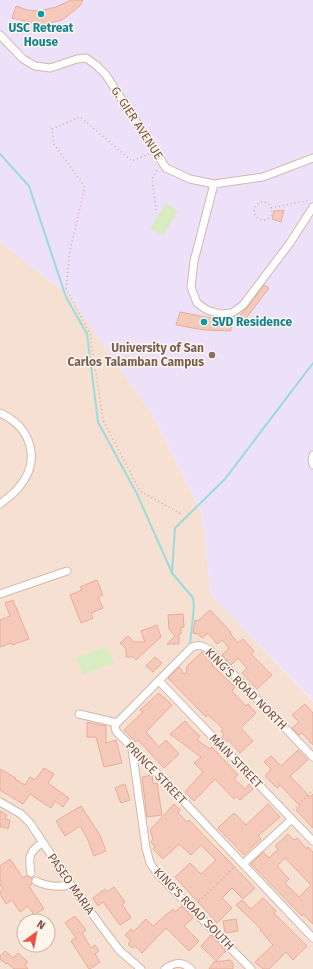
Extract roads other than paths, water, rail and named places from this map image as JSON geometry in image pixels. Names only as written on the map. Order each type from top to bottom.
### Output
[{"type":"street","name":"G. GIER AVENUE","points":[[0,35],[23,59],[35,66],[50,68],[77,59],[86,58],[96,65],[106,75],[166,168],[190,179],[214,184],[263,177],[313,158]]},
{"type":"street","points":[[214,184],[194,261],[191,287],[197,303],[207,310],[222,314],[232,313],[243,305],[290,242],[313,207]]},
{"type":"street","points":[[0,413],[18,424],[25,434],[31,447],[31,462],[28,473],[19,487],[0,504]]},
{"type":"street","points":[[313,455],[313,464]]},
{"type":"street","points":[[0,594],[67,571]]},
{"type":"street","name":"KING'S ROAD NORTH","points":[[158,681],[192,647],[203,645],[210,650],[313,757]]},
{"type":"street","points":[[79,714],[117,723],[158,681]]},
{"type":"street","name":"MAIN STREET","points":[[158,681],[313,842]]},
{"type":"street","name":"PRINCE STREET","points":[[117,723],[115,726],[116,731],[132,749],[155,771],[313,938]]},
{"type":"street","name":"KING'S ROAD SOUTH","points":[[132,749],[146,848],[150,863],[157,873],[251,969]]},
{"type":"street","name":"PASEO MARIA","points":[[0,802],[21,814],[30,823],[71,885],[120,951],[141,969]]},
{"type":"street","points":[[241,863],[290,817]]},
{"type":"street","points":[[31,873],[29,858],[35,848],[43,842]]},
{"type":"street","points":[[36,881],[43,885],[71,885]]},
{"type":"street","points":[[165,969],[171,965],[182,963],[191,969]]},
{"type":"waterway","points":[[0,154],[29,186],[66,297],[87,334],[98,422],[137,494],[172,573],[193,598],[194,607],[190,644]]},
{"type":"waterway","points":[[172,573],[175,528],[225,479],[313,363]]},
{"type":"place","name":"USC Retreat House","points":[[41,14]]},
{"type":"place","name":"SVD Residence","points":[[204,322]]},
{"type":"place","name":"University of San Carlos Talamban Campus","points":[[212,355]]}]
